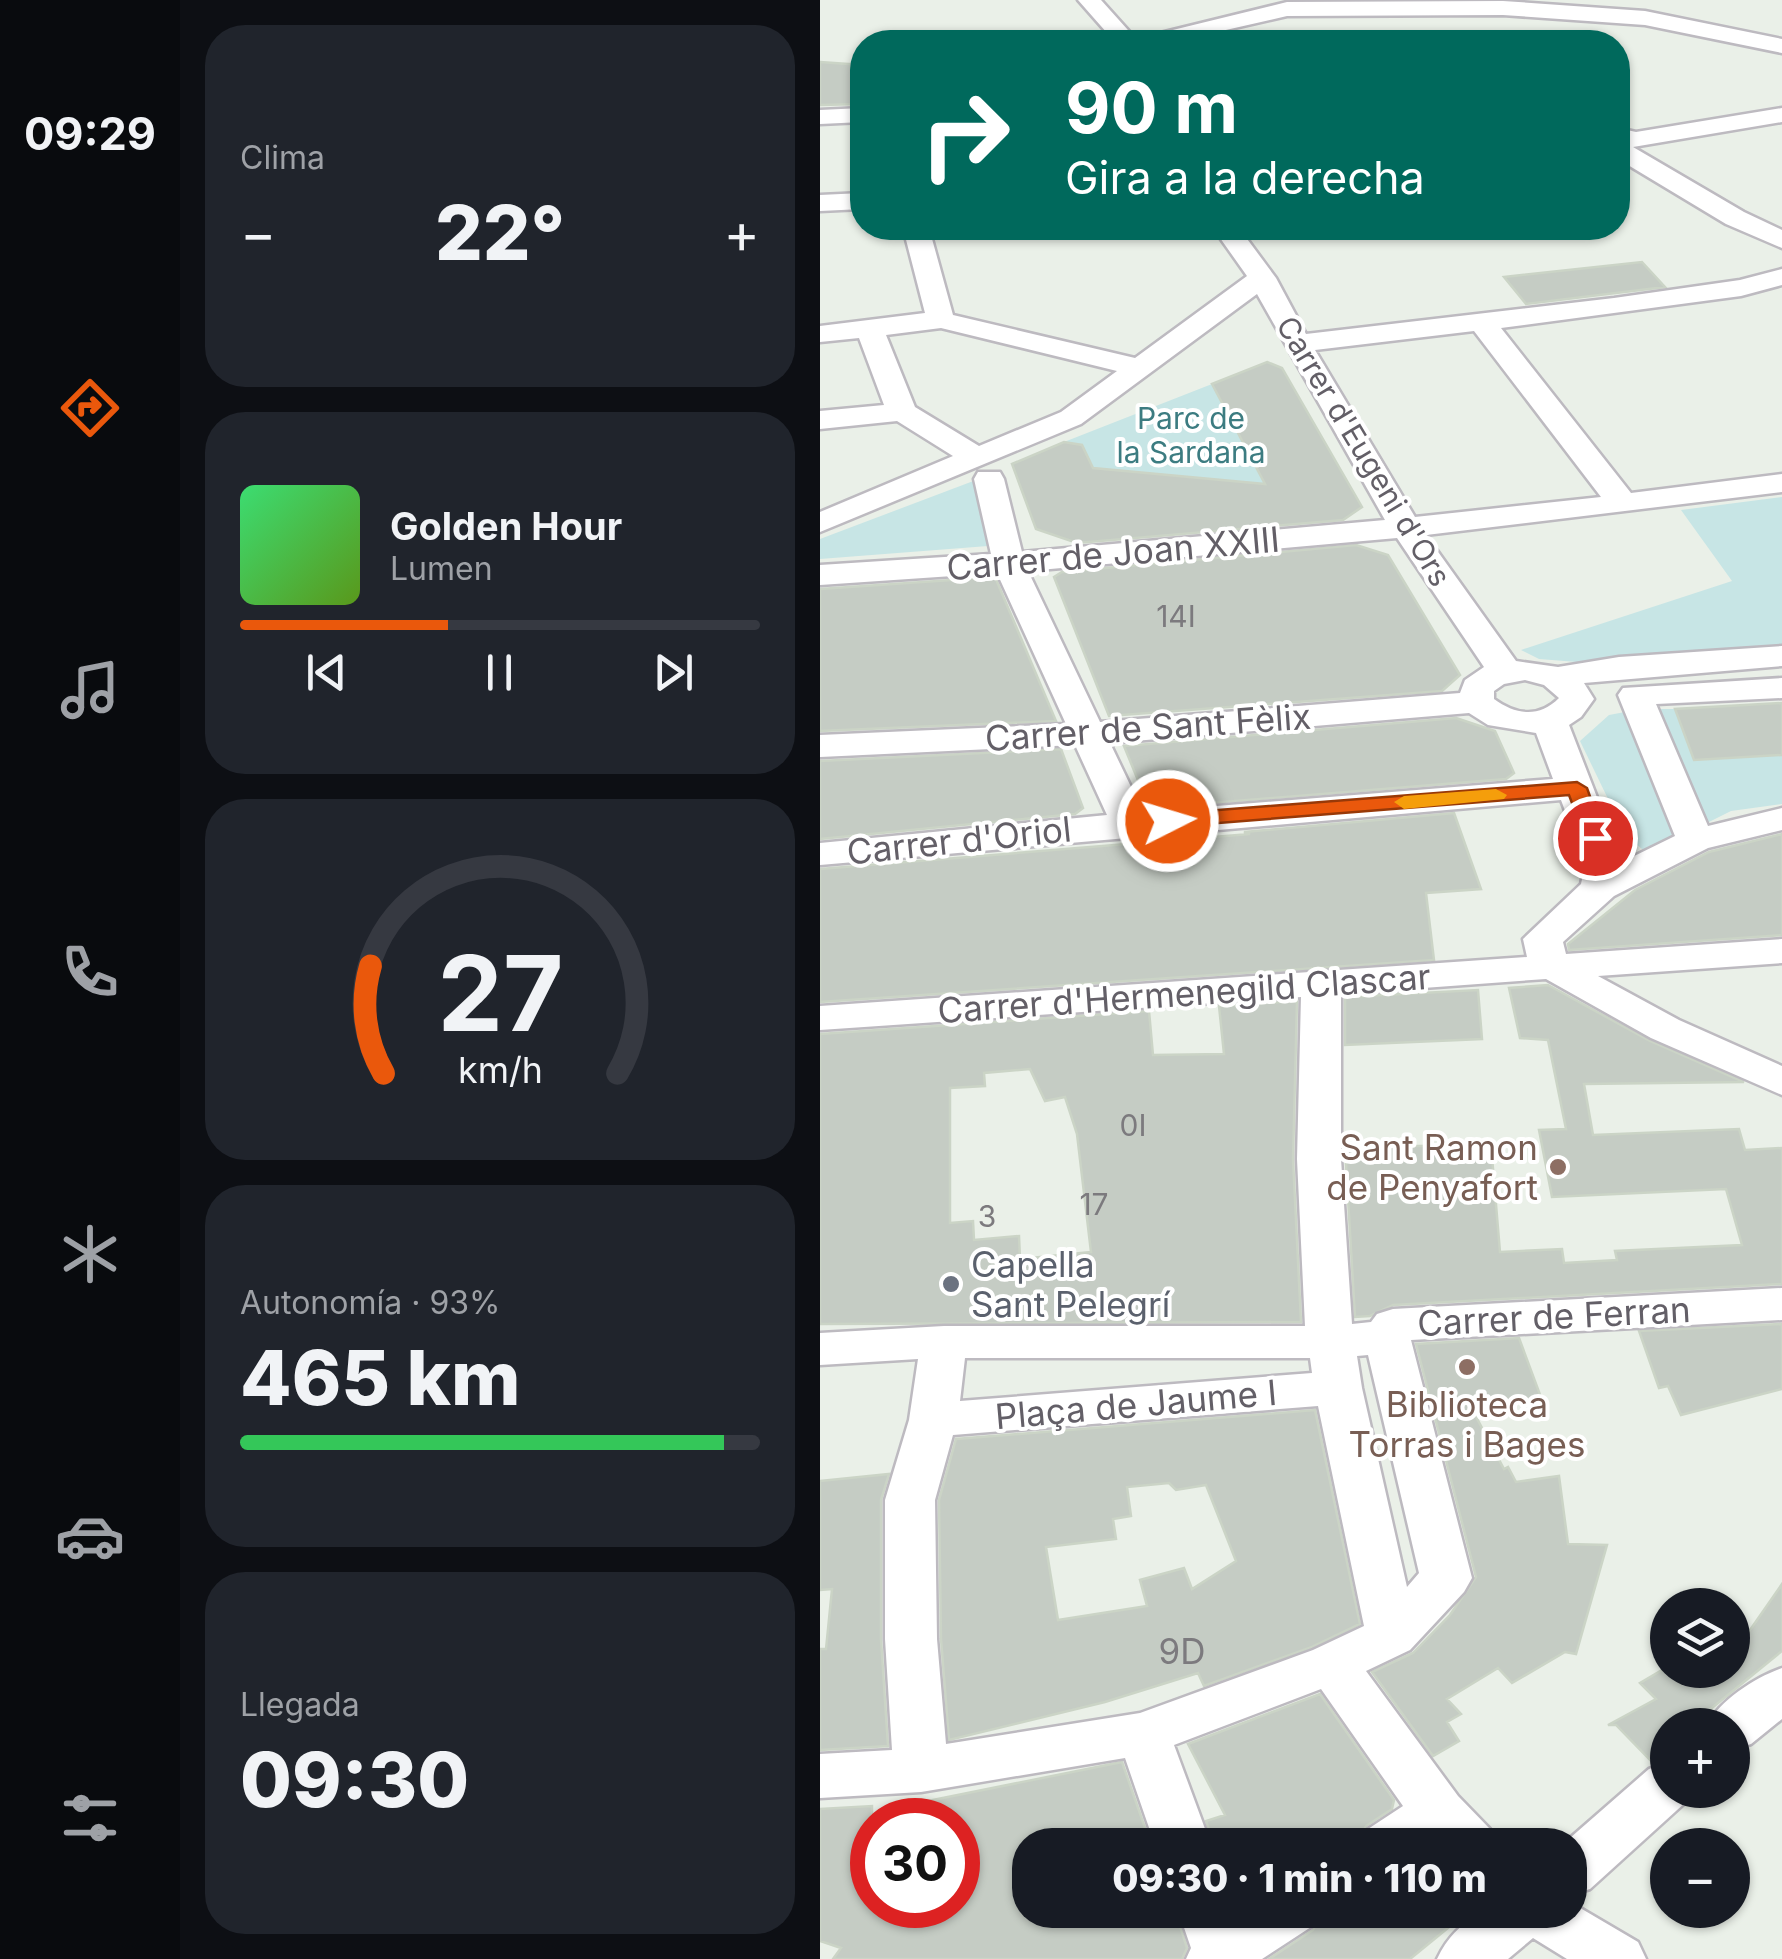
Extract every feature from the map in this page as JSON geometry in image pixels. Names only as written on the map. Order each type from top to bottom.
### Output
[{"type":"street","points":[[1089,0],[1116,30]]},
{"type":"street","points":[[1223,0],[1254,15],[1261,30]]},
{"type":"street","points":[[1194,30],[1308,7],[1503,11],[1644,18],[1782,46]]},
{"type":"street","points":[[820,116],[850,115]]},
{"type":"street","points":[[1630,144],[1782,115]]},
{"type":"street","points":[[1630,150],[1735,218],[1782,240]]},
{"type":"street","points":[[820,203],[850,202]]},
{"type":"street","points":[[919,240],[941,320]]},
{"type":"street","name":"Carrer d'Eugeni d'Ors","points":[[1235,240],[1262,278],[1406,528],[1488,652],[1507,672]]},
{"type":"street","points":[[1297,344],[1705,294],[1782,277]]},
{"type":"street","points":[[820,523],[982,468],[1070,418],[1262,278]]},
{"type":"street","points":[[820,334],[941,320],[1138,367]]},
{"type":"street","points":[[1480,320],[1622,503]]},
{"type":"street","points":[[869,328],[902,412],[982,468],[1009,564],[1130,824]]},
{"type":"street","points":[[820,420],[902,412]]},
{"type":"street","name":"Carrer de Joan XXIII","points":[[820,575],[1009,564],[1406,528],[1782,483]]},
{"type":"street","points":[[1558,678],[1619,666],[1782,656]]},
{"type":"street","points":[[1525,670],[1558,678],[1572,687],[1577,699],[1571,710],[1549,720],[1514,722],[1498,718],[1477,702],[1477,687],[1507,672],[1525,670]]},
{"type":"street","points":[[1695,840],[1635,695],[1782,688]]},
{"type":"street","name":"Carrer de Sant Fèlix","points":[[820,746],[1088,734],[1477,702]]},
{"type":"street","points":[[1549,720],[1604,864],[1600,888]]},
{"type":"street","name":"Carrer d'Oriol","points":[[820,854],[1577,788]]},
{"type":"street","points":[[1782,819],[1695,840],[1600,888],[1543,939],[1549,965],[1665,1029],[1782,1082]]},
{"type":"street","name":"Carrer d'Hermenegild Clascar","points":[[820,1018],[1782,951]]},
{"type":"street","points":[[1321,985],[1319,1158],[1328,1322],[1392,1636]]},
{"type":"street","name":"Carrer de Ferran","points":[[1336,1365],[1387,1338],[1392,1325],[1782,1304]]},
{"type":"street","points":[[820,1776],[921,1770],[1143,1734],[1332,1664],[1392,1636],[1446,1578],[1387,1338]]},
{"type":"street","points":[[921,1770],[911,1639],[910,1500],[934,1420],[944,1342]]},
{"type":"street","name":"Plaça de Jaume I","points":[[820,1349],[944,1342],[1336,1365]]},
{"type":"street","name":"Plaça de Jaume I","points":[[934,1420],[1336,1365]]},
{"type":"street","points":[[1332,1664],[1454,1828]]},
{"type":"street","points":[[1750,1715],[1782,1689]]},
{"type":"street","points":[[1143,1734],[1177,1828]]},
{"type":"street","points":[[1587,1857],[1650,1801]]},
{"type":"street","points":[[1215,1941],[1247,1928]]},
{"type":"street","points":[[1466,1959],[1504,1928]]},
{"type":"street","points":[[1565,1928],[1618,1959]]},
{"type":"green space","name":"Parc de la Sardana","points":[[1212,384],[1265,484],[1093,468],[1082,445],[1064,442]]},
{"type":"green space","points":[[976,480],[988,546],[820,559],[820,539]]},
{"type":"green space","points":[[1782,497],[1782,646],[1577,662],[1539,659],[1521,650],[1732,581],[1681,510]]},
{"type":"green space","points":[[1641,709],[1675,709],[1694,759],[1782,755],[1782,804],[1731,811],[1647,853],[1626,836],[1580,741],[1609,715]]},
{"type":"building","points":[[820,62],[850,64],[850,104],[820,105]]},
{"type":"building","points":[[1642,262],[1665,287],[1526,304],[1504,277]]},
{"type":"building","points":[[1267,362],[1282,368],[1362,507],[1343,520],[1077,543],[1036,529],[1012,464],[1064,442],[1082,445],[1093,468],[1265,484],[1212,384]]},
{"type":"building","points":[[1356,545],[1388,555],[1460,675],[1442,691],[1109,716],[1054,577],[1062,572]]},
{"type":"building","points":[[995,577],[1056,721],[820,731],[820,589]]},
{"type":"building","points":[[1782,703],[1782,755],[1694,760],[1675,709]]},
{"type":"building","points":[[1456,718],[1495,731],[1514,773],[1506,779],[1174,806],[1144,795],[1124,746]]},
{"type":"building","points":[[1061,749],[1083,808],[1075,814],[820,839],[820,761]]},
{"type":"building","points":[[1454,813],[1481,889],[1426,893],[1434,960],[820,1002],[820,869]]},
{"type":"building","points":[[1782,834],[1782,935],[1569,950],[1568,944],[1635,890],[1709,852]]},
{"type":"building","points":[[1548,985],[1650,1041],[1744,1082],[1584,1084],[1593,1135],[1739,1129],[1745,1150],[1782,1148],[1782,1284],[1393,1305],[1370,1316],[1355,1317],[1345,1147],[1491,1145],[1500,1252],[1562,1249],[1564,1263],[1617,1260],[1615,1251],[1742,1245],[1726,1189],[1552,1197],[1539,1130],[1566,1129],[1548,1040],[1520,1038],[1509,988]]},
{"type":"building","points":[[1478,990],[1482,1039],[1345,1045],[1345,997]]},
{"type":"building","points":[[1297,1001],[1293,1159],[1301,1322],[820,1324],[820,1034],[1149,1011],[1153,1055],[1224,1054],[1219,1006]],"holes":[[[1030,1069],[1045,1101],[1065,1097],[1077,1134],[1091,1252],[1020,1259],[1019,1236],[974,1240],[973,1221],[950,1223],[950,1088],[985,1086],[984,1073]]]},
{"type":"building","points":[[1782,1324],[1782,1389],[1681,1415],[1668,1386],[1659,1388],[1639,1331]]},
{"type":"building","points":[[1519,1338],[1542,1400],[1473,1411],[1504,1469],[1508,1467],[1516,1482],[1559,1476],[1568,1544],[1607,1545],[1576,1654],[1565,1652],[1512,1683],[1498,1668],[1447,1699],[1461,1714],[1447,1722],[1459,1741],[1433,1756],[1372,1672],[1413,1653],[1450,1615],[1476,1577],[1416,1344]]},
{"type":"building","points":[[1315,1410],[1360,1624],[1312,1647],[1204,1686],[1198,1673],[1105,1702],[949,1740],[941,1639],[939,1500],[956,1439]],"holes":[[[1169,1483],[1176,1490],[1206,1485],[1236,1561],[1192,1589],[1184,1568],[1140,1580],[1147,1606],[1058,1620],[1046,1547],[1116,1539],[1113,1519],[1131,1516],[1127,1487]]]},
{"type":"building","points":[[889,1474],[881,1500],[881,1639],[888,1746],[820,1750],[820,1649],[826,1649],[832,1589],[820,1590],[820,1481]]},
{"type":"building","points":[[1782,1584],[1782,1651],[1750,1677],[1750,1630]]},
{"type":"building","points":[[1650,1677],[1650,1688],[1736,1688],[1712,1708],[1650,1708],[1650,1760],[1616,1725],[1608,1725],[1656,1699],[1640,1683]]},
{"type":"building","points":[[1320,1694],[1394,1800],[1392,1809],[1365,1828],[1208,1828],[1206,1821],[1225,1815],[1188,1744]]},
{"type":"building","points":[[1122,1762],[1145,1828],[1012,1828],[1012,1928],[1181,1928],[1187,1948],[1182,1959],[833,1959],[841,1948],[820,1941],[820,1809],[850,1807],[850,1928],[980,1928],[980,1798],[943,1798]]},
{"type":"building","points":[[1448,1928],[1410,1959],[1269,1959],[1313,1930]]},
{"type":"slow traffic","points":[[1404,802],[1496,795]]},
{"type":"place","name":"Sant Ramon de Penyafort","points":[[1558,1167]]},
{"type":"place","name":"Capella Sant Pelegrí","points":[[951,1284]]},
{"type":"place","name":"Biblioteca Torras i Bages","points":[[1467,1367]]},
{"type":"route","points":[[1168,821],[1577,788],[1595,838]]}]
